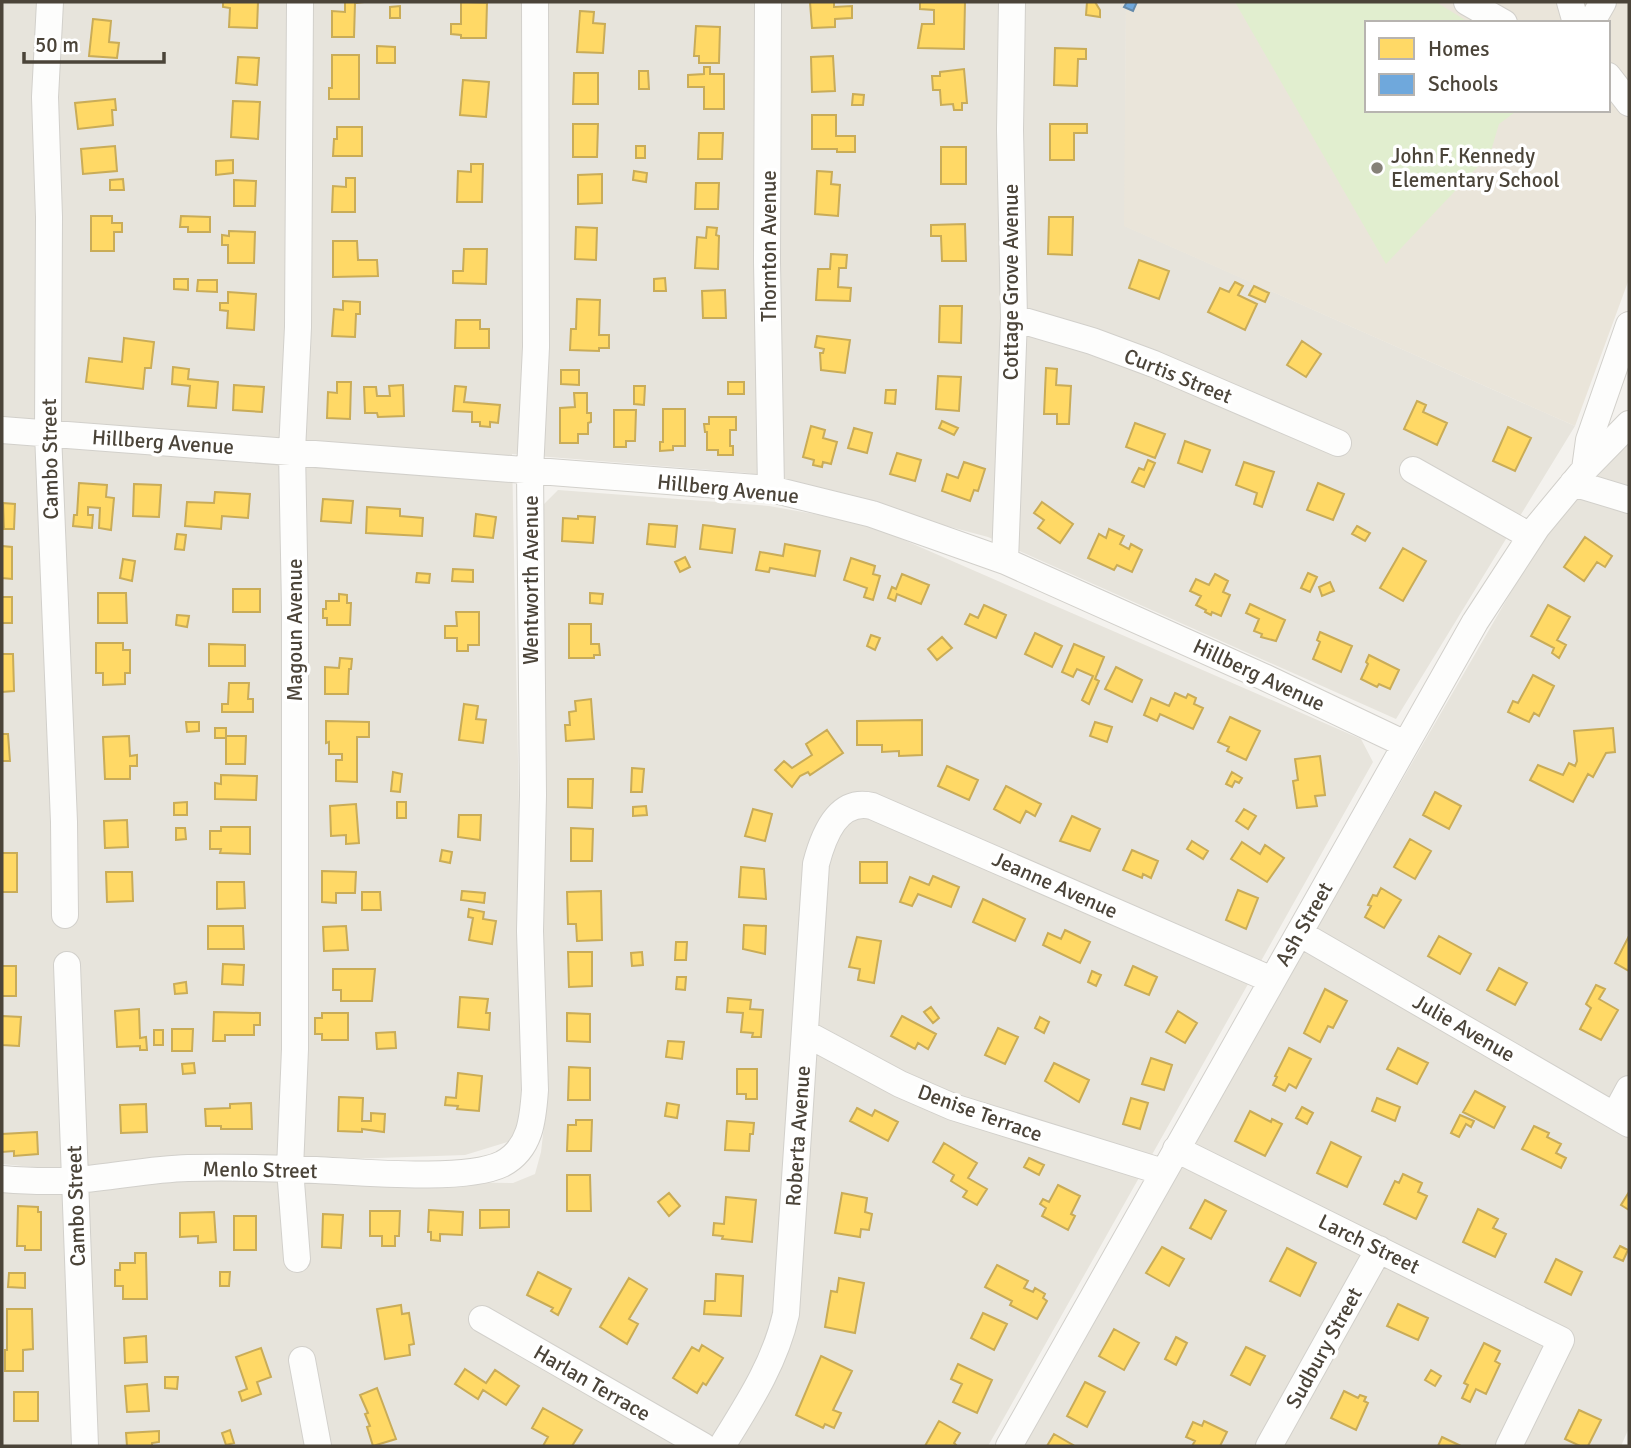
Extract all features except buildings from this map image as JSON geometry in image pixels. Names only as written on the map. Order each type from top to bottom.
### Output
[{"type":"street","name":"Cambo Street","points":[[50,2],[45,97],[49,217],[48,433],[64,822],[65,915]]},
{"type":"street","name":"Magoun Avenue","points":[[297,1259],[290,1169],[295,1049],[295,607],[292,451],[298,327],[300,2]]},
{"type":"street","name":"Wentworth Avenue","points":[[515,1154],[529,1132],[535,1090],[530,931],[533,795],[530,471],[536,347],[535,2]]},
{"type":"street","name":"Thornton Avenue","points":[[768,2],[767,262],[771,489]]},
{"type":"street","name":"Cottage Grove Avenue","points":[[1005,562],[1014,318],[1010,130],[1012,2]]},
{"type":"street","points":[[1467,2],[1500,21]]},
{"type":"street","points":[[1570,2],[1575,21]]},
{"type":"street","points":[[1592,21],[1603,2]]},
{"type":"street","points":[[1610,79],[1629,103]]},
{"type":"street","name":"Curtis Street","points":[[1014,318],[1092,341],[1154,364],[1338,443]]},
{"type":"street","points":[[1629,325],[1579,476],[1629,500]]},
{"type":"street","name":"Ash Street","points":[[1009,1446],[1475,622],[1530,536],[1579,476],[1629,424]]},
{"type":"street","name":"Hillberg Avenue","points":[[2,430],[771,489],[872,514],[1005,562],[1276,682],[1405,744]]},
{"type":"street","points":[[1413,470],[1530,536]]},
{"type":"street","name":"Jeanne Avenue","points":[[839,816],[853,806],[872,806],[1272,980]]},
{"type":"street","name":"Roberta Avenue","points":[[722,1446],[762,1380],[776,1348],[786,1314],[816,864],[822,840],[839,816]]},
{"type":"street","name":"Julie Avenue","points":[[1299,933],[1622,1120]]},
{"type":"street","name":"Cambo Street","points":[[67,965],[85,1446]]},
{"type":"street","name":"Denise Terrace","points":[[805,1033],[900,1084],[953,1107],[1170,1160]]},
{"type":"street","points":[[1622,1120],[1629,1089]]},
{"type":"street","name":"Menlo Street","points":[[2,1179],[74,1180],[183,1168],[435,1174],[492,1167],[504,1163],[515,1154]]},
{"type":"street","name":"Larch Street","points":[[1170,1160],[1379,1250],[1562,1340],[1509,1446]]},
{"type":"street","name":"Sudbury Street","points":[[1269,1446],[1379,1250]]},
{"type":"street","name":"Harlan Terrace","points":[[482,1319],[703,1446]]},
{"type":"street","points":[[302,1360],[318,1446]]},
{"type":"shaded area","points":[[2,2],[1126,2],[1125,226],[1575,426],[1396,719],[988,537],[748,473],[512,454],[525,1115],[511,1141],[465,1155],[53,1169],[2,1164]]},
{"type":"shaded area","name":"John F. Kennedy Elementary School","points":[[1126,2],[1629,2],[1629,279],[1575,426],[1124,226]]},
{"type":"shaded area","points":[[1629,444],[1629,1428],[1621,1446],[1017,1446],[1541,540]]},
{"type":"shaded area","points":[[558,490],[769,506],[865,523],[1361,739],[1373,762],[988,1446],[2,1446],[2,1192],[43,1195],[215,1178],[513,1183],[535,1174],[544,1126],[544,504]]},
{"type":"green space","points":[[1235,2],[1436,2],[1467,21],[1365,21],[1365,112],[1515,112],[1499,124],[1490,154],[1386,264]]},
{"type":"place","name":"John F. Kennedy Elementary School","points":[[1377,168]]}]
